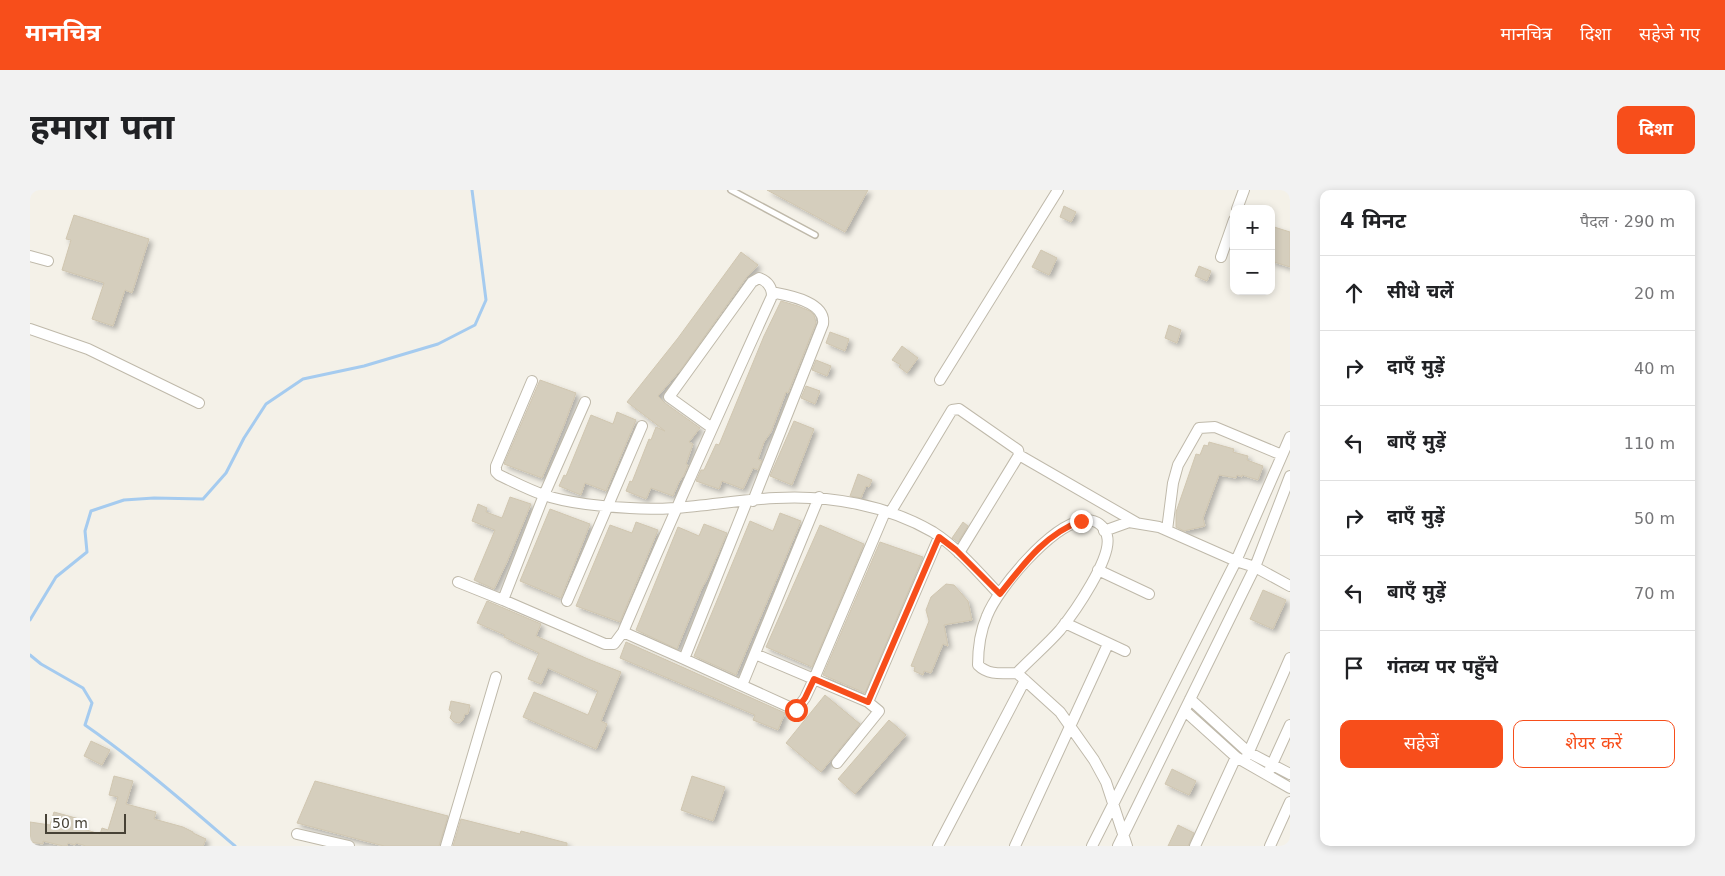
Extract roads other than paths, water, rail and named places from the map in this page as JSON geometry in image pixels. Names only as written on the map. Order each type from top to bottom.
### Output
[{"type":"street","points":[[940,380],[1058,190]]},
{"type":"street","points":[[1238,205],[1244,190]]},
{"type":"street","points":[[1221,257],[1230,231]]},
{"type":"street","points":[[30,256],[48,261]]},
{"type":"street","points":[[458,582],[605,644],[614,644],[623,632],[676,507],[712,428],[772,296],[772,291],[764,280],[759,278],[752,282],[669,397],[712,428]]},
{"type":"street","points":[[684,658],[823,324],[824,318],[819,309],[811,304],[776,293],[772,296]]},
{"type":"street","points":[[30,329],[88,350],[199,403]]},
{"type":"street","points":[[532,381],[495,469],[499,475],[544,495],[590,504],[631,509],[775,498],[819,497],[855,504],[888,512],[915,523],[939,537],[1000,594]]},
{"type":"street","points":[[503,600],[544,495],[585,402]]},
{"type":"street","points":[[623,632],[796,710],[805,698],[814,679],[888,512],[954,408],[959,408],[1018,450],[1019,455],[1139,524]]},
{"type":"street","points":[[567,601],[642,426]]},
{"type":"street","points":[[1092,846],[1236,561],[1287,446],[1215,427],[1199,428],[1178,465],[1173,482],[1167,530]]},
{"type":"street","points":[[959,554],[1019,455]]},
{"type":"street","points":[[1122,843],[1190,699],[1256,567],[1290,476]]},
{"type":"street","points":[[742,685],[819,497]]},
{"type":"street","points":[[938,846],[1021,676],[1034,655],[1048,643],[1080,603],[1098,570],[1107,546],[1107,536],[1101,524],[1092,520],[1081,521],[1062,528],[1050,537],[1000,594],[987,616],[980,640],[978,665],[994,674],[1021,676],[1060,712],[1094,760],[1106,782],[1122,843]]},
{"type":"street","points":[[1104,531],[1129,522],[1159,527],[1236,561],[1256,567],[1290,586]]},
{"type":"street","points":[[868,702],[939,537]]},
{"type":"street","points":[[1098,570],[1149,594]]},
{"type":"street","points":[[1065,623],[1125,651]]},
{"type":"street","points":[[1015,846],[1108,644]]},
{"type":"street","points":[[755,654],[868,702],[879,711],[837,763]]},
{"type":"street","points":[[1195,846],[1243,757],[1290,658]]},
{"type":"street","points":[[446,846],[496,677]]},
{"type":"street","points":[[1190,699],[1243,757],[1272,765],[1290,774]]},
{"type":"street","points":[[1185,711],[1267,776],[1290,788]]},
{"type":"street","points":[[1267,776],[1290,725]]},
{"type":"street","points":[[1270,846],[1290,802]]},
{"type":"street","points":[[297,834],[349,846]]},
{"type":"lane","points":[[731,190],[815,235]]},
{"type":"waterway","points":[[30,620],[56,577],[87,552],[85,531],[91,511],[124,500],[154,498],[203,499],[226,473],[244,438],[266,404],[303,379],[364,366],[438,344],[475,325],[486,300],[472,190]]},
{"type":"waterway","points":[[30,655],[41,664],[83,688],[92,703],[85,725],[143,768],[235,846]]}]
